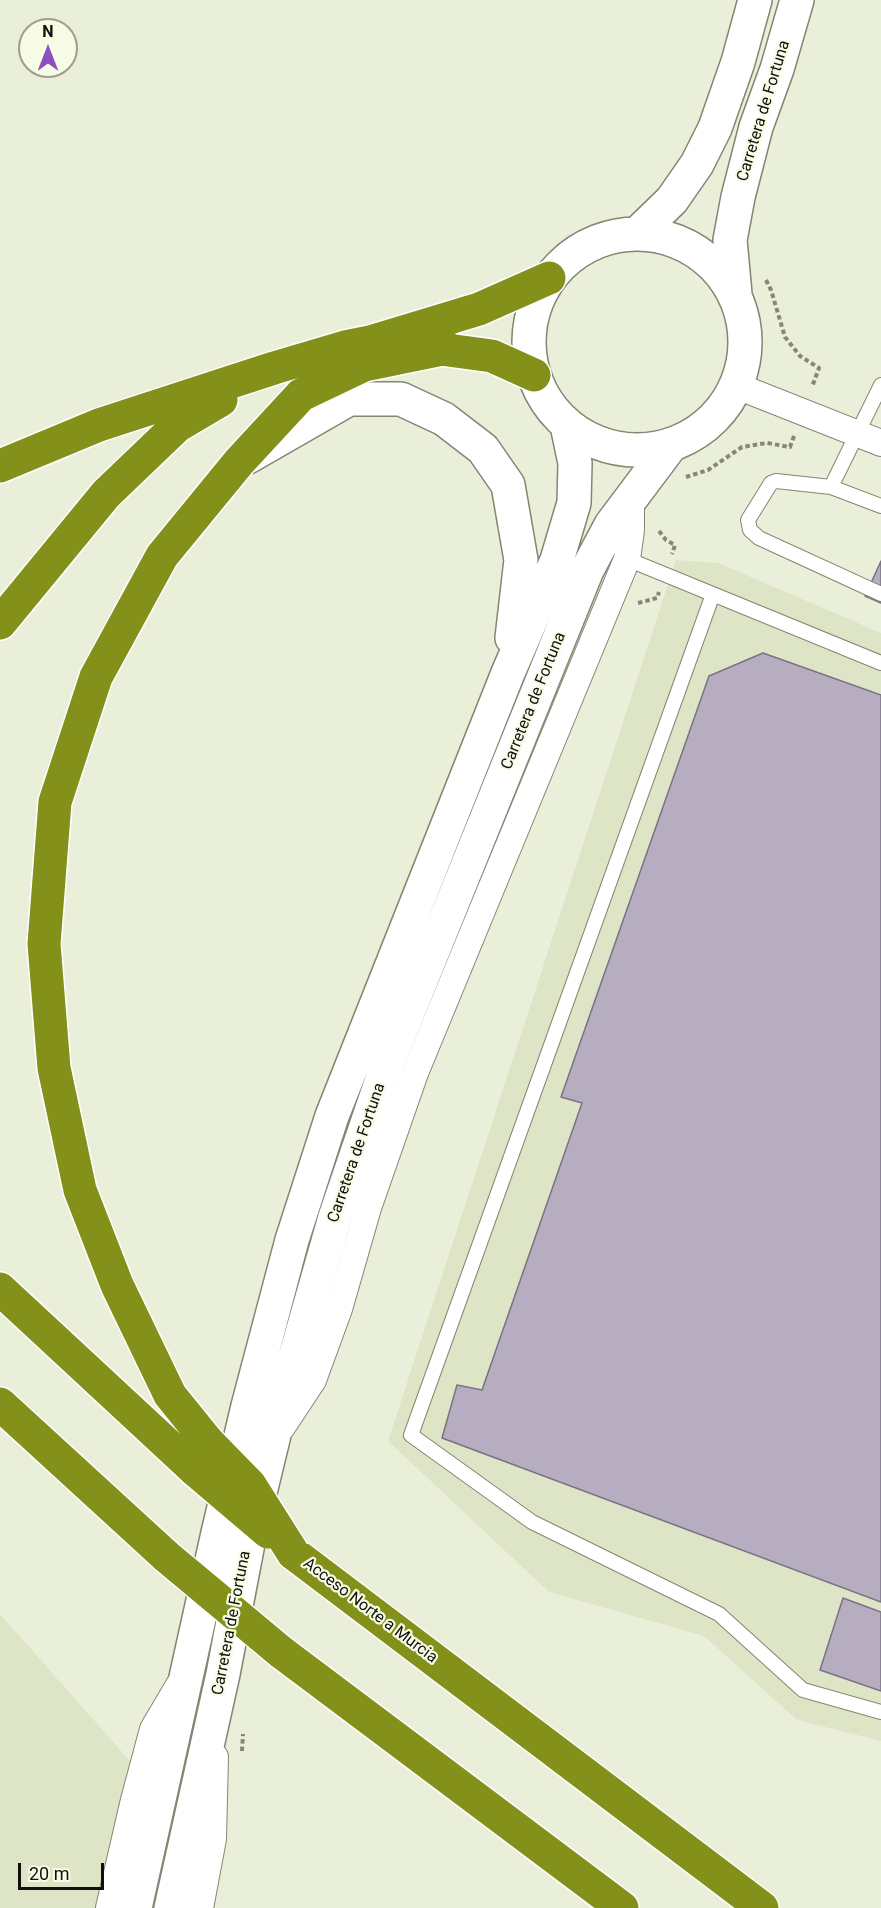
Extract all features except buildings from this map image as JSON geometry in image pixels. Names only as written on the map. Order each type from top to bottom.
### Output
[{"type":"highway","points":[[0,466],[99,425],[274,368],[479,309],[549,278]]},
{"type":"highway","points":[[370,342],[447,348],[492,356],[534,375]]},
{"type":"highway","points":[[201,1456],[117,1285],[80,1190],[54,1068],[44,944],[55,802],[96,677],[162,556],[239,462],[301,395],[364,365],[447,348]]},
{"type":"highway","points":[[0,623],[106,494],[177,426],[274,368]]},
{"type":"highway","name":"Acceso Norte a Murcia","points":[[0,1289],[201,1456],[293,1553],[762,1908]]},
{"type":"highway","points":[[0,1404],[167,1557],[281,1652],[622,1908]]},
{"type":"main road","points":[[637,234],[672,200],[702,155],[715,128],[738,62],[755,0]]},
{"type":"main road","name":"Carretera de Fortuna","points":[[735,294],[730,240],[738,197],[756,127],[777,69],[797,0]]},
{"type":"main road","points":[[637,234],[667,238],[695,250],[718,270],[735,294],[745,324],[746,355],[737,386],[721,411],[699,432],[671,445],[635,451],[599,444],[567,425],[547,402],[534,375],[529,350],[530,325],[537,301],[549,278],[567,260],[588,246],[612,237],[637,234]]},
{"type":"main road","points":[[239,462],[349,399],[401,399],[444,419],[483,449],[508,485],[521,560],[508,673]]},
{"type":"main road","name":"Carretera de Fortuna","points":[[135,1908],[218,1533],[279,1285],[332,1116],[508,673],[557,560],[574,503],[575,463],[567,425]]},
{"type":"main road","name":"Carretera de Fortuna","points":[[171,1908],[216,1704],[249,1538],[273,1440],[335,1217],[388,1062],[587,570],[611,525],[671,445]]},
{"type":"street","points":[[737,386],[881,443]]},
{"type":"street","points":[[273,1440],[313,1380],[339,1309],[368,1208],[415,1073],[627,559],[631,530],[631,498]]},
{"type":"street","points":[[109,1908],[153,1729],[189,1666]]},
{"type":"street","points":[[200,1908],[213,1839],[216,1704]]},
{"type":"lane","points":[[831,487],[881,385]]},
{"type":"lane","points":[[881,506],[831,487],[782,480],[771,483],[748,520],[750,531],[759,538],[881,594]]},
{"type":"lane","points":[[627,559],[881,663]]},
{"type":"lane","points":[[713,594],[411,1434],[532,1522],[719,1614],[803,1690],[881,1712]]},
{"type":"path","points":[[681,479],[708,470],[742,447],[766,443],[790,447],[819,368],[800,356],[784,337],[771,290],[763,273]]},
{"type":"path","points":[[633,605],[657,598],[675,545],[666,540],[660,532],[658,521]]},
{"type":"path","points":[[242,1757],[243,1733]]},
{"type":"shaded area","points":[[676,560],[718,563],[881,633],[881,1741],[797,1720],[704,1636],[549,1592],[388,1441]]},
{"type":"shaded area","points":[[0,1614],[130,1761],[118,1906],[0,1908]]}]
